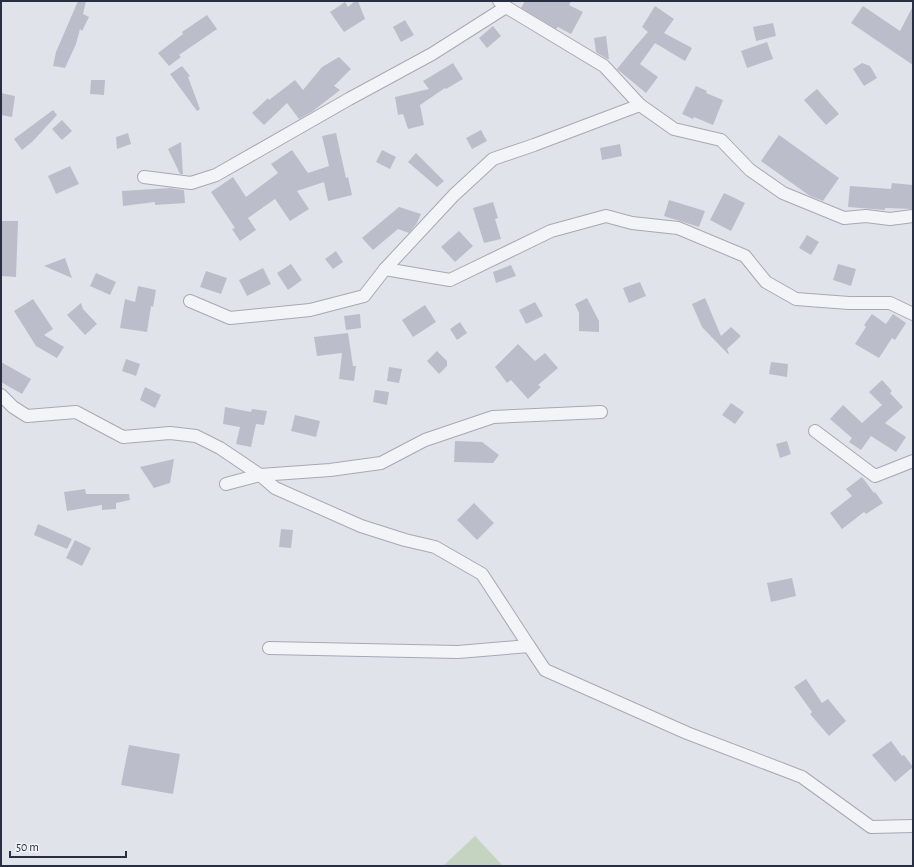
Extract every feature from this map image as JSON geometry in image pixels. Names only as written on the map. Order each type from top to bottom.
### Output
[{"type":"street","points":[[144,177],[191,183],[216,175],[342,103],[432,54],[503,4],[604,66],[640,106],[674,129],[721,140],[750,170],[783,194],[844,218],[866,216],[890,219],[913,216]]},
{"type":"street","points":[[190,301],[230,318],[310,310],[364,296],[385,269],[454,195],[493,159],[640,106]]},
{"type":"street","points":[[385,269],[450,280],[551,231],[606,216],[632,223],[678,228],[745,256],[766,282],[796,299],[849,303],[890,303],[913,314]]},
{"type":"street","points":[[1,395],[13,407],[28,416],[76,412],[123,437],[170,433],[196,436],[220,448],[260,474],[275,488],[361,526],[405,540],[435,547],[482,574],[545,670],[687,733],[802,777],[871,827],[913,826]]},
{"type":"street","points":[[226,484],[260,474],[330,470],[381,463],[425,440],[494,417],[601,412]]},
{"type":"street","points":[[815,431],[875,476],[913,461]]},
{"type":"street","points":[[270,648],[458,652],[529,646]]},
{"type":"green space","points":[[475,836],[503,866],[443,866]]},
{"type":"building","points":[[78,1],[86,1],[83,14],[89,17],[82,31],[80,29],[76,44],[65,68],[53,66],[56,52]]},
{"type":"building","points":[[355,1],[358,1],[365,19],[344,32],[330,12],[345,2],[348,7]]},
{"type":"building","points":[[525,1],[571,1],[569,5],[583,12],[571,34],[558,27],[556,29],[521,8]]},
{"type":"building","points":[[655,6],[674,19],[664,33],[692,48],[685,61],[655,43],[640,64],[658,77],[646,93],[617,69],[648,32],[642,27]]},
{"type":"building","points":[[863,6],[900,31],[913,6],[913,65],[851,23]]},
{"type":"building","points":[[207,15],[217,29],[179,55],[181,57],[169,66],[158,53],[183,34],[182,32]]},
{"type":"building","points":[[405,20],[414,35],[401,42],[393,27]]},
{"type":"building","points":[[773,23],[776,36],[756,41],[753,27]]},
{"type":"building","points":[[493,26],[501,36],[487,48],[479,38]]},
{"type":"building","points":[[606,36],[609,59],[596,52],[594,38]]},
{"type":"building","points":[[767,42],[773,59],[747,68],[741,51]]},
{"type":"building","points":[[339,57],[351,69],[334,86],[340,90],[313,111],[299,119],[287,103],[264,125],[252,113],[268,98],[269,100],[295,80],[303,90],[322,67]]},
{"type":"building","points":[[453,63],[463,79],[446,89],[445,88],[420,105],[424,125],[408,129],[403,114],[398,115],[395,97],[429,89],[423,81]]},
{"type":"building","points":[[862,63],[870,66],[877,78],[864,86],[853,69]]},
{"type":"building","points":[[182,66],[190,76],[188,77],[200,109],[197,111],[170,74]]},
{"type":"building","points":[[91,80],[105,80],[104,95],[90,94]]},
{"type":"building","points":[[696,86],[707,91],[706,93],[723,100],[713,125],[682,114]]},
{"type":"building","points":[[817,89],[839,114],[826,125],[804,100]]},
{"type":"building","points":[[1,93],[15,96],[12,117],[1,115]]},
{"type":"building","points":[[53,110],[57,115],[32,142],[22,150],[14,139]]},
{"type":"building","points":[[62,120],[72,131],[62,140],[52,129]]},
{"type":"building","points":[[481,130],[487,141],[472,149],[466,138]]},
{"type":"building","points":[[128,133],[131,144],[117,149],[116,137]]},
{"type":"building","points":[[336,133],[346,178],[348,177],[352,195],[328,201],[324,182],[297,191],[309,209],[290,221],[275,199],[248,218],[256,230],[240,241],[232,229],[235,228],[211,192],[233,177],[246,197],[278,173],[271,164],[292,150],[308,173],[329,166],[322,136]]},
{"type":"building","points":[[779,135],[839,178],[823,201],[810,196],[761,161]]},
{"type":"building","points":[[181,142],[183,174],[180,174],[168,149]]},
{"type":"building","points":[[620,144],[622,156],[602,160],[600,148]]},
{"type":"building","points":[[382,150],[396,157],[390,169],[376,162]]},
{"type":"building","points":[[416,153],[444,181],[437,187],[408,162]]},
{"type":"building","points":[[70,166],[79,184],[56,194],[48,176]]},
{"type":"building","points":[[892,183],[913,185],[913,209],[885,208],[885,210],[848,207],[850,186],[891,189]]},
{"type":"building","points":[[170,188],[184,190],[185,203],[155,205],[155,202],[123,206],[122,191]]},
{"type":"building","points":[[724,193],[745,203],[731,231],[710,220]]},
{"type":"building","points":[[669,200],[705,211],[699,227],[664,216]]},
{"type":"building","points":[[493,202],[498,218],[495,219],[501,239],[484,243],[473,208]]},
{"type":"building","points":[[399,207],[421,214],[417,223],[409,233],[398,229],[373,250],[362,238]]},
{"type":"building","points":[[1,221],[18,221],[16,277],[1,276]]},
{"type":"building","points":[[459,231],[473,246],[455,262],[441,247]]},
{"type":"building","points":[[807,235],[819,242],[811,255],[799,248]]},
{"type":"building","points":[[336,251],[343,262],[333,269],[325,259]]},
{"type":"building","points":[[65,258],[72,278],[44,266]]},
{"type":"building","points":[[291,264],[302,280],[288,290],[277,273]]},
{"type":"building","points":[[838,264],[856,269],[851,286],[833,280]]},
{"type":"building","points":[[511,265],[516,276],[496,283],[493,272]]},
{"type":"building","points":[[263,268],[271,284],[247,296],[239,280]]},
{"type":"building","points":[[206,271],[227,278],[221,294],[200,287]]},
{"type":"building","points":[[96,273],[116,282],[110,295],[90,286]]},
{"type":"building","points":[[640,282],[646,296],[629,303],[623,288]]},
{"type":"building","points":[[138,286],[156,290],[153,307],[151,306],[147,332],[120,328],[125,299],[135,302]]},
{"type":"building","points":[[587,298],[599,321],[599,332],[579,331],[579,313],[575,304]]},
{"type":"building","points":[[705,298],[721,336],[731,327],[741,336],[727,349],[729,354],[702,327],[692,304]]},
{"type":"building","points":[[33,299],[53,329],[44,335],[64,347],[57,358],[36,346],[14,311]]},
{"type":"building","points":[[535,302],[543,316],[526,324],[519,310]]},
{"type":"building","points":[[81,303],[83,309],[97,324],[85,335],[67,315]]},
{"type":"building","points":[[425,305],[436,322],[413,337],[402,320]]},
{"type":"building","points":[[360,314],[361,328],[346,330],[344,316]]},
{"type":"building","points":[[872,314],[886,324],[893,314],[906,323],[895,340],[892,338],[879,358],[855,344],[866,327],[864,325]]},
{"type":"building","points":[[460,322],[467,333],[457,340],[450,329]]},
{"type":"building","points":[[348,333],[353,366],[356,366],[354,381],[339,379],[342,353],[317,356],[314,337]]},
{"type":"building","points":[[518,344],[535,361],[545,353],[558,368],[538,385],[541,387],[528,399],[511,380],[507,383],[495,367]]},
{"type":"building","points":[[437,351],[447,361],[447,366],[439,374],[427,361]]},
{"type":"building","points":[[126,359],[140,364],[136,376],[122,371]]},
{"type":"building","points":[[1,362],[31,379],[22,394],[1,382]]},
{"type":"building","points":[[771,362],[788,364],[787,377],[769,374]]},
{"type":"building","points":[[389,367],[402,369],[399,383],[387,381]]},
{"type":"building","points":[[882,380],[892,391],[890,393],[903,407],[885,423],[906,437],[896,452],[871,436],[861,450],[849,442],[852,438],[830,419],[843,405],[862,423],[882,405],[869,392]]},
{"type":"building","points":[[145,387],[161,395],[155,408],[140,400]]},
{"type":"building","points":[[375,390],[389,392],[387,405],[373,402]]},
{"type":"building","points":[[731,403],[744,412],[735,424],[722,415]]},
{"type":"building","points":[[225,407],[251,412],[252,409],[267,411],[264,425],[256,424],[251,447],[236,444],[240,427],[223,424]]},
{"type":"building","points":[[295,415],[320,421],[316,437],[291,431]]},
{"type":"building","points":[[455,441],[482,442],[499,455],[493,463],[454,462]]},
{"type":"building","points":[[787,441],[791,454],[780,458],[776,444]]},
{"type":"building","points":[[174,459],[170,483],[154,488],[140,467]]},
{"type":"building","points":[[862,477],[883,503],[866,514],[864,512],[842,529],[830,513],[852,496],[846,489]]},
{"type":"building","points":[[85,489],[86,494],[129,494],[130,500],[116,503],[116,509],[102,510],[102,505],[67,511],[64,492]]},
{"type":"building","points":[[474,503],[494,523],[477,540],[457,520]]},
{"type":"building","points":[[38,524],[72,539],[67,549],[34,535]]},
{"type":"building","points":[[281,529],[293,530],[291,548],[279,547]]},
{"type":"building","points":[[75,540],[91,548],[82,566],[66,558]]},
{"type":"building","points":[[792,578],[796,596],[771,602],[767,583]]},
{"type":"building","points":[[806,679],[822,703],[828,699],[846,721],[829,736],[810,714],[812,712],[794,687]]},
{"type":"building","points":[[891,741],[902,756],[904,755],[913,767],[895,782],[872,755]]},
{"type":"building","points":[[129,745],[180,754],[173,794],[121,785]]}]
